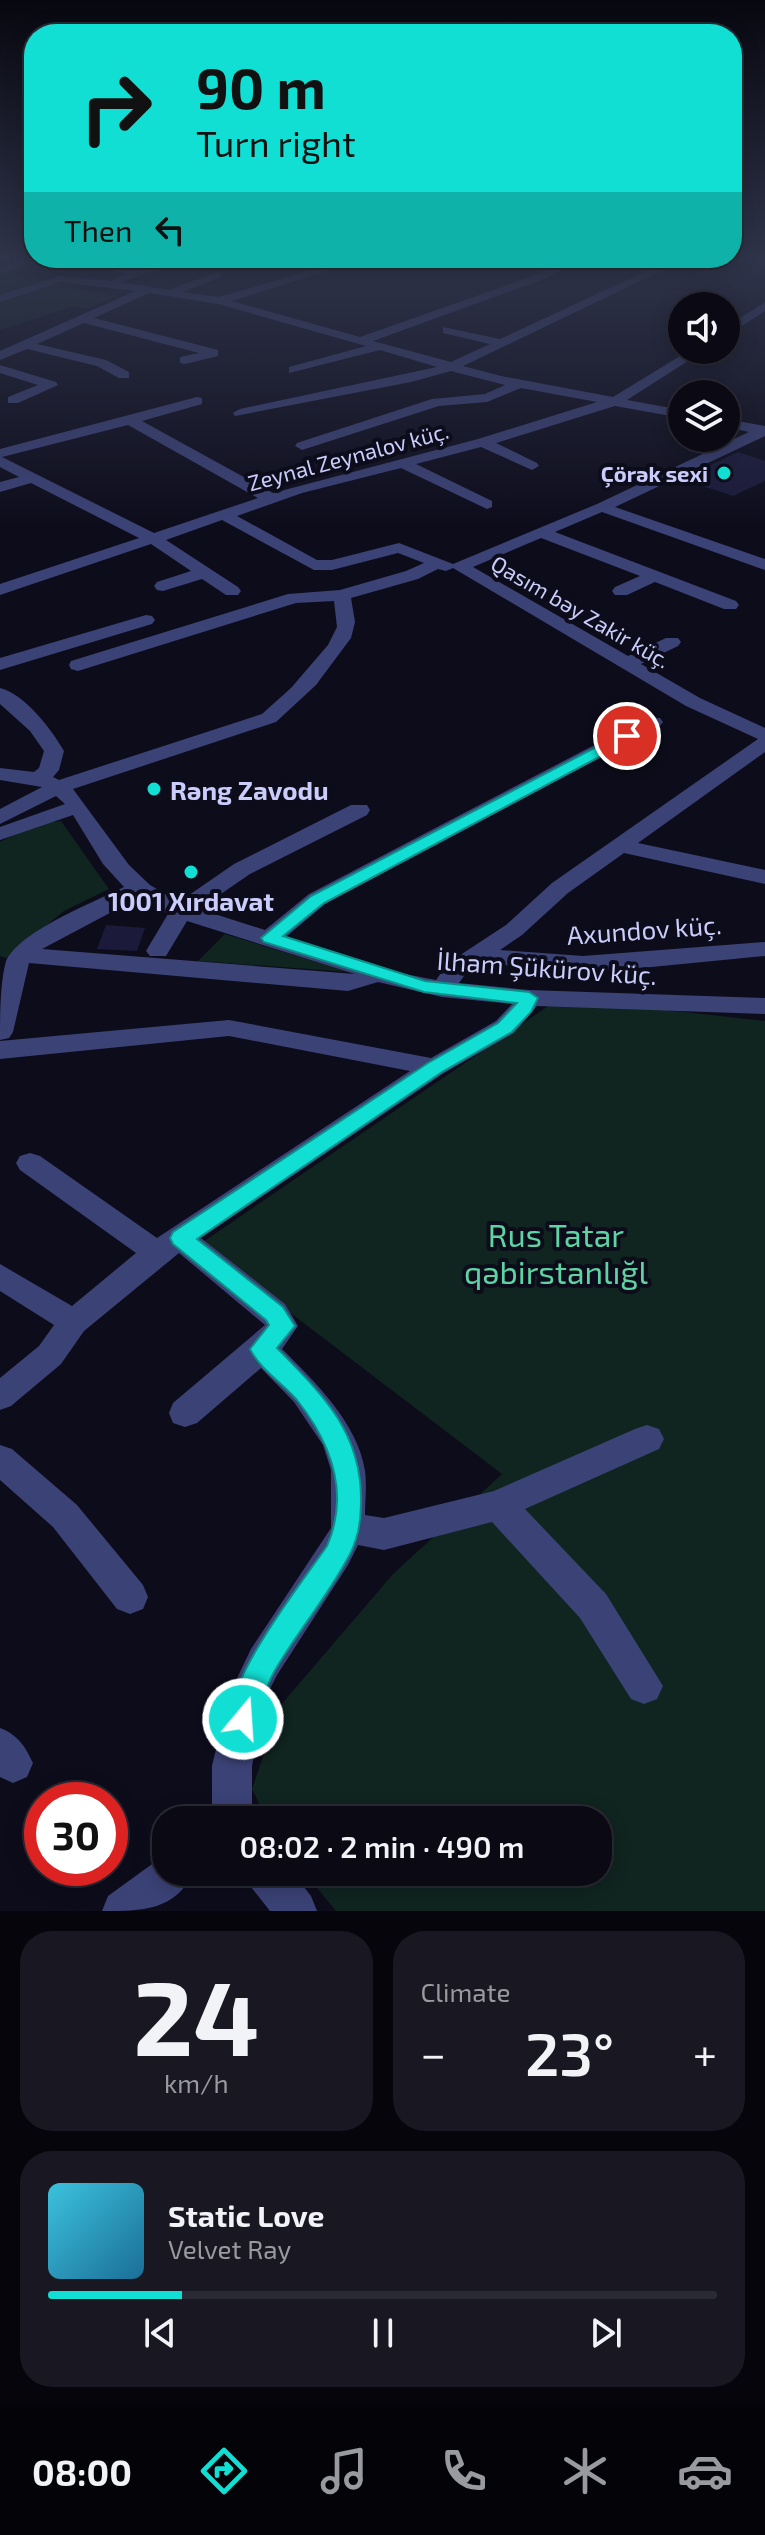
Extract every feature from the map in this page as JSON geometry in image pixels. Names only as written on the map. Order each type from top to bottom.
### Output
[{"type":"street","points":[[44,349],[101,363],[124,375]]},
{"type":"street","points":[[185,360],[214,353],[199,349]]},
{"type":"street","points":[[294,370],[370,349]]},
{"type":"street","points":[[393,349],[519,384],[668,411]]},
{"type":"street","points":[[240,413],[411,378],[453,366],[487,349]]},
{"type":"street","name":"Zeynal Zeynalov küç.","points":[[3,587],[270,498],[483,442],[616,401],[676,364]]},
{"type":"street","points":[[0,369],[51,385],[13,400]]},
{"type":"street","points":[[302,446],[437,402],[487,398],[519,384]]},
{"type":"street","points":[[0,453],[197,401]]},
{"type":"street","points":[[129,420],[270,498]]},
{"type":"street","points":[[740,426],[764,431]]},
{"type":"street","name":"Qasım bəy Zakir küç.","points":[[460,566],[602,507],[764,431]]},
{"type":"street","points":[[483,442],[532,466]]},
{"type":"street","points":[[0,461],[154,539],[232,591]]},
{"type":"street","points":[[401,462],[487,504]]},
{"type":"street","points":[[0,487],[31,478]]},
{"type":"street","points":[[602,507],[765,565]]},
{"type":"street","points":[[224,515],[314,565],[332,565],[399,548],[435,564],[460,566]]},
{"type":"street","points":[[542,533],[730,605]]},
{"type":"street","points":[[78,665],[294,598],[341,595],[412,575],[435,564]]},
{"type":"street","name":"Qasım bəy Zakir küç.","points":[[460,566],[693,702],[765,735]]},
{"type":"street","points":[[163,586],[206,572]]},
{"type":"street","points":[[621,591],[657,575]]},
{"type":"street","points":[[0,818],[48,783],[269,718],[285,708],[343,637],[347,611],[341,595]]},
{"type":"street","points":[[0,664],[146,620]]},
{"type":"street","points":[[626,664],[672,642]]},
{"type":"street","points":[[0,694],[33,722],[54,751],[48,783]]},
{"type":"street","points":[[270,938],[317,899],[653,722]]},
{"type":"street","points":[[442,989],[457,968],[514,930],[560,888],[765,743]]},
{"type":"street","points":[[0,774],[48,783]]},
{"type":"street","name":"İlham Şükürov küç.","points":[[48,783],[78,807],[113,863],[137,889],[181,911],[376,973],[442,989],[529,998],[765,1006]]},
{"type":"street","points":[[0,834],[78,807]]},
{"type":"street","points":[[158,951],[181,911],[242,869],[359,810]]},
{"type":"street","points":[[619,845],[765,877]]},
{"type":"street","points":[[0,1032],[9,967],[54,930],[137,889]]},
{"type":"street","name":"Axundov küç.","points":[[479,953],[532,963],[600,962],[765,949]]},
{"type":"street","points":[[9,967],[348,983],[362,981],[376,973]]},
{"type":"street","points":[[0,1397],[50,1355],[73,1322],[169,1246],[435,1067],[505,1027],[529,998]]},
{"type":"street","points":[[0,1050],[229,1028],[435,1067]]},
{"type":"street","points":[[30,1163],[274,1313],[283,1326],[262,1349],[185,1413]]},
{"type":"street","points":[[0,1276],[73,1322]]},
{"type":"street","points":[[232,1806],[232,1766],[248,1695],[264,1662],[336,1554],[348,1528],[348,1470],[338,1440],[305,1393],[262,1349]]},
{"type":"street","points":[[348,1528],[384,1534],[499,1505],[647,1439]]},
{"type":"street","points":[[0,1459],[65,1516],[130,1597]]},
{"type":"street","points":[[499,1505],[593,1606],[644,1686]]},
{"type":"street","points":[[123,1911],[155,1886]]},
{"type":"street","points":[[277,1886],[296,1911]]},
{"type":"green space","points":[[61,821],[109,889],[64,911],[6,958],[0,956],[0,842],[38,823]]},
{"type":"green space","points":[[225,934],[349,972],[198,961]]},
{"type":"green space","name":"Rus Tatar qəbirstanlığl","points":[[560,998],[765,1021],[765,1911],[336,1911],[315,1886],[612,1886],[612,1806],[260,1806],[252,1789],[280,1706],[393,1574],[502,1474],[200,1244]]},
{"type":"building","points":[[738,452],[765,461],[765,481],[733,496],[681,479]]},
{"type":"building","points":[[106,925],[145,928],[137,951],[97,949]]},
{"type":"place","name":"Çörək sexi","points":[[724,473]]},
{"type":"place","name":"Rəng Zavodu","points":[[154,789]]},
{"type":"place","name":"1001 Xırdavat","points":[[191,872]]},
{"type":"route","points":[[243,1719],[248,1695],[264,1662],[336,1554],[348,1528],[348,1470],[338,1440],[305,1393],[262,1349],[283,1326],[274,1313],[181,1238],[435,1067],[505,1027],[529,998],[470,993],[401,981],[270,938],[317,899],[627,736]]}]
